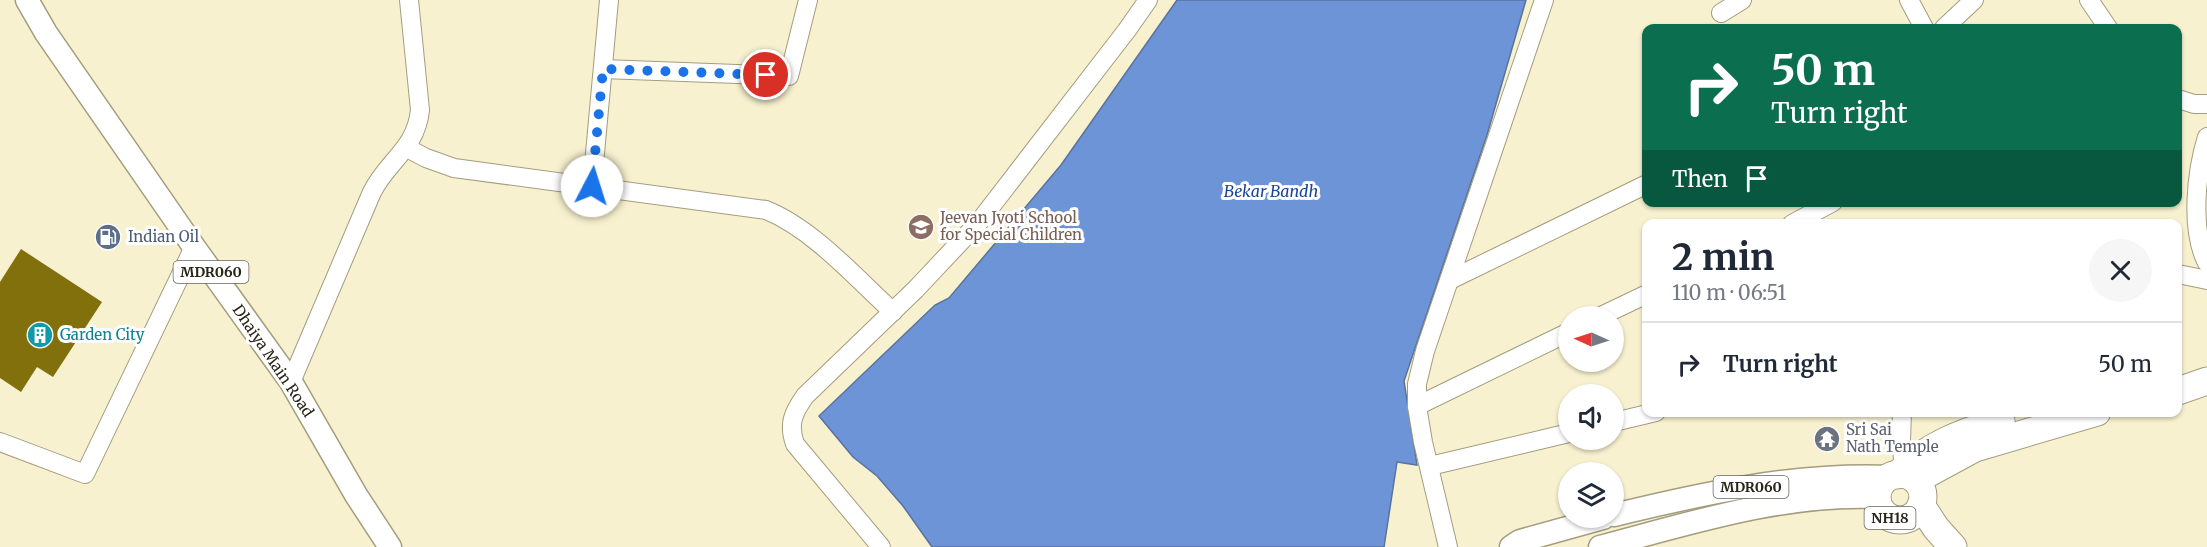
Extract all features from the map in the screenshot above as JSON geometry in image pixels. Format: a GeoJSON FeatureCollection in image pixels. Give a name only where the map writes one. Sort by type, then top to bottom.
{"type":"FeatureCollection","features":[{"type":"Feature","properties":{"kind":"highway"},"geometry":{"type":"LineString","coordinates":[[2182,371],[2207,362]]}},
{"type":"Feature","properties":{"kind":"highway"},"geometry":{"type":"LineString","coordinates":[[2182,390],[2207,381]]}},
{"type":"Feature","properties":{"kind":"highway"},"geometry":{"type":"LineString","coordinates":[[1902,489],[1931,447],[1955,436],[2015,417]]}},
{"type":"Feature","properties":{"kind":"highway"},"geometry":{"type":"LineString","coordinates":[[1902,489],[1976,448],[2080,417]]}},
{"type":"Feature","properties":{"kind":"highway","name":"NH18"},"geometry":{"type":"LineString","coordinates":[[1902,489],[1929,547]]}},
{"type":"Feature","properties":{"kind":"highway","name":"NH18"},"geometry":{"type":"LineString","coordinates":[[1902,489],[1953,547]]}},
{"type":"Feature","properties":{"kind":"main road","name":"Dhaiya Main Road"},"geometry":{"type":"LineString","coordinates":[[27,0],[46,33],[194,247],[291,382],[356,495],[390,547]]}},
{"type":"Feature","properties":{"kind":"main road","name":"MDR060"},"geometry":{"type":"LineString","coordinates":[[1624,513],[1739,489],[1804,479],[1852,475],[1902,489]]}},
{"type":"Feature","properties":{"kind":"main road","name":"MDR060"},"geometry":{"type":"LineString","coordinates":[[1600,547],[1751,508],[1902,489]]}},
{"type":"Feature","properties":{"kind":"main road"},"geometry":{"type":"LineString","coordinates":[[1511,547],[1520,541],[1567,528]]}},
{"type":"Feature","properties":{"kind":"street"},"geometry":{"type":"LineString","coordinates":[[291,382],[372,192],[381,176],[407,148],[416,131],[420,110],[409,0]]}},
{"type":"Feature","properties":{"kind":"street"},"geometry":{"type":"LineString","coordinates":[[592,186],[609,0]]}},
{"type":"Feature","properties":{"kind":"street"},"geometry":{"type":"LineString","coordinates":[[603,69],[789,76],[808,0]]}},
{"type":"Feature","properties":{"kind":"street"},"geometry":{"type":"LineString","coordinates":[[881,547],[795,444],[791,434],[791,420],[795,410],[805,396],[893,312],[979,222],[1149,0]]}},
{"type":"Feature","properties":{"kind":"street"},"geometry":{"type":"LineString","coordinates":[[1448,547],[1417,406],[1419,372],[1544,0]]}},
{"type":"Feature","properties":{"kind":"street"},"geometry":{"type":"LineString","coordinates":[[1721,13],[1742,0]]}},
{"type":"Feature","properties":{"kind":"street"},"geometry":{"type":"LineString","coordinates":[[1909,0],[1922,24]]}},
{"type":"Feature","properties":{"kind":"street"},"geometry":{"type":"LineString","coordinates":[[1948,24],[1974,0]]}},
{"type":"Feature","properties":{"kind":"street"},"geometry":{"type":"LineString","coordinates":[[2089,0],[2105,24]]}},
{"type":"Feature","properties":{"kind":"street"},"geometry":{"type":"LineString","coordinates":[[2182,100],[2207,105]]}},
{"type":"Feature","properties":{"kind":"street"},"geometry":{"type":"LineString","coordinates":[[2207,137],[2199,178],[2197,211],[2202,254],[2207,264]]}},
{"type":"Feature","properties":{"kind":"street"},"geometry":{"type":"LineString","coordinates":[[407,148],[454,168],[766,210],[781,216],[813,239],[893,312]]}},
{"type":"Feature","properties":{"kind":"street"},"geometry":{"type":"LineString","coordinates":[[1450,280],[1642,186]]}},
{"type":"Feature","properties":{"kind":"street"},"geometry":{"type":"LineString","coordinates":[[1801,219],[1824,207]]}},
{"type":"Feature","properties":{"kind":"street"},"geometry":{"type":"LineString","coordinates":[[0,442],[85,474],[194,247]]}},
{"type":"Feature","properties":{"kind":"street"},"geometry":{"type":"LineString","coordinates":[[2182,275],[2207,280]]}},
{"type":"Feature","properties":{"kind":"street"},"geometry":{"type":"LineString","coordinates":[[1622,306],[1642,296]]}},
{"type":"Feature","properties":{"kind":"street"},"geometry":{"type":"LineString","coordinates":[[1417,406],[1558,337]]}},
{"type":"Feature","properties":{"kind":"street"},"geometry":{"type":"LineString","coordinates":[[1624,420],[1642,415]]}},
{"type":"Feature","properties":{"kind":"street"},"geometry":{"type":"LineString","coordinates":[[1902,417],[1902,489]]}},
{"type":"Feature","properties":{"kind":"street"},"geometry":{"type":"LineString","coordinates":[[1430,466],[1558,436]]}},
{"type":"Feature","properties":{"kind":"water","name":"Bekar Bandh"},"geometry":{"type":"Polygon","coordinates":[[[1177,0],[1526,0],[1487,135],[1404,381],[1417,465],[1397,462],[1384,547],[932,547],[903,506],[877,476],[853,457],[819,416],[935,305],[949,298],[1061,165],[1177,0]]]}},
{"type":"Feature","properties":{"kind":"building","name":"Garden City"},"geometry":{"type":"Polygon","coordinates":[[[21,249],[102,302],[53,377],[37,367],[21,392],[0,378],[0,282],[21,249]]]}},
{"type":"Feature","properties":{"kind":"place","name":"Jeevan Jyoti School for Special Children"},"geometry":{"type":"Point","coordinates":[921,227]}},
{"type":"Feature","properties":{"kind":"place","name":"Indian Oil"},"geometry":{"type":"Point","coordinates":[108,237]}},
{"type":"Feature","properties":{"kind":"place","name":"Garden City"},"geometry":{"type":"Point","coordinates":[40,335]}},
{"type":"Feature","properties":{"kind":"place","name":"Sri Sai Nath Temple"},"geometry":{"type":"Point","coordinates":[1827,439]}},
{"type":"Feature","properties":{"kind":"route"},"geometry":{"type":"LineString","coordinates":[[592,186],[603,69],[766,75]]}}]}
